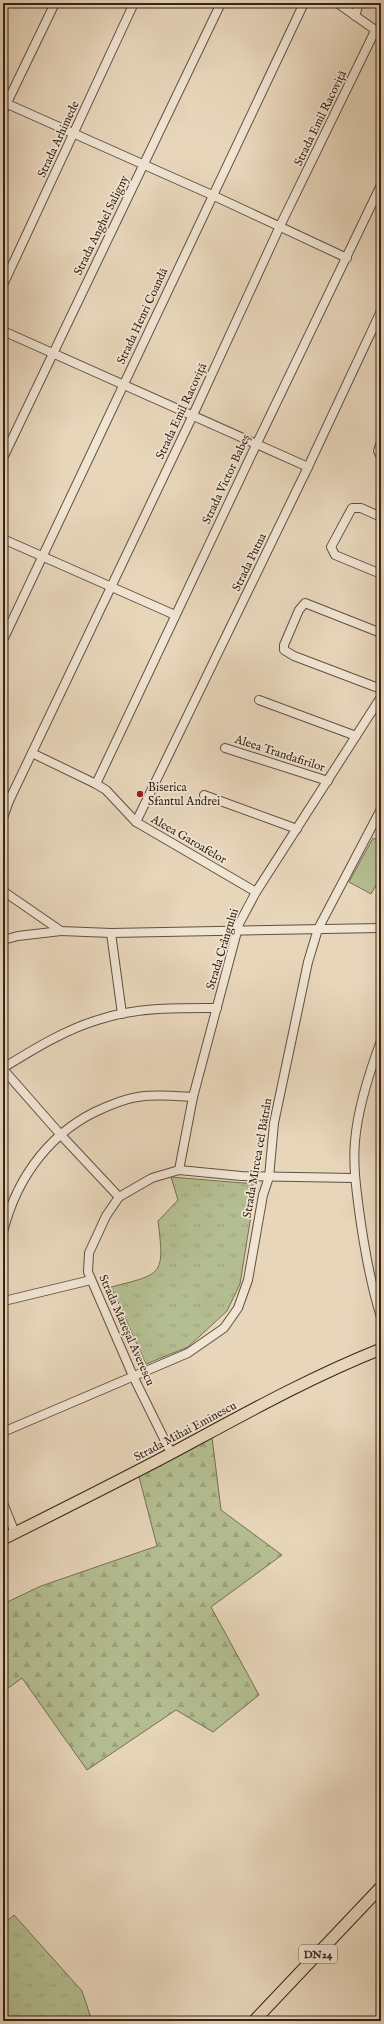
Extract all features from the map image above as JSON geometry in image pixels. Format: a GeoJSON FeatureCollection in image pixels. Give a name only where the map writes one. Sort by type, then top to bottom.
{"type":"FeatureCollection","features":[{"type":"Feature","properties":{"kind":"main road","name":"Strada Mihai Eminescu"},"geometry":{"type":"LineString","coordinates":[[3,1539],[328,1371],[381,1349]]}},
{"type":"Feature","properties":{"kind":"main road","name":"DN24"},"geometry":{"type":"LineString","coordinates":[[254,2021],[381,1887]]}},
{"type":"Feature","properties":{"kind":"street"},"geometry":{"type":"LineString","coordinates":[[55,3],[4,106],[212,195],[347,258]]}},
{"type":"Feature","properties":{"kind":"street","name":"Strada Arhimede"},"geometry":{"type":"LineString","coordinates":[[3,284],[134,3]]}},
{"type":"Feature","properties":{"kind":"street","name":"Strada Anghel Saligny"},"geometry":{"type":"LineString","coordinates":[[3,458],[221,3]]}},
{"type":"Feature","properties":{"kind":"street","name":"Strada Henri Coandă"},"geometry":{"type":"LineString","coordinates":[[3,640],[304,3]]}},
{"type":"Feature","properties":{"kind":"street"},"geometry":{"type":"LineString","coordinates":[[337,3],[378,33]]}},
{"type":"Feature","properties":{"kind":"street"},"geometry":{"type":"LineString","coordinates":[[355,16],[359,3]]}},
{"type":"Feature","properties":{"kind":"street","name":"Strada Emil Racoviță"},"geometry":{"type":"LineString","coordinates":[[3,818],[6,800],[32,753],[193,415],[280,226],[378,33]]}},
{"type":"Feature","properties":{"kind":"street","name":"Strada Victor Babeș"},"geometry":{"type":"LineString","coordinates":[[96,784],[256,443],[347,258],[381,185]]}},
{"type":"Feature","properties":{"kind":"street","name":"Strada Putna"},"geometry":{"type":"LineString","coordinates":[[136,822],[308,467],[381,311]]}},
{"type":"Feature","properties":{"kind":"street"},"geometry":{"type":"LineString","coordinates":[[3,331],[308,467]]}},
{"type":"Feature","properties":{"kind":"street"},"geometry":{"type":"LineString","coordinates":[[381,442],[378,451],[381,457]]}},
{"type":"Feature","properties":{"kind":"street"},"geometry":{"type":"LineString","coordinates":[[380,572],[335,555],[331,547],[352,508],[361,508],[381,517]]}},
{"type":"Feature","properties":{"kind":"street"},"geometry":{"type":"LineString","coordinates":[[3,539],[175,615]]}},
{"type":"Feature","properties":{"kind":"street"},"geometry":{"type":"LineString","coordinates":[[381,633],[305,603],[299,610],[284,645],[284,650],[294,656],[381,689]]}},
{"type":"Feature","properties":{"kind":"street","name":"Strada Crângului"},"geometry":{"type":"LineString","coordinates":[[179,1170],[193,1097],[216,1008],[238,930],[245,911],[381,697]]}},
{"type":"Feature","properties":{"kind":"street"},"geometry":{"type":"LineString","coordinates":[[259,700],[356,736]]}},
{"type":"Feature","properties":{"kind":"street","name":"Aleea Trandafirilor"},"geometry":{"type":"LineString","coordinates":[[225,748],[328,782]]}},
{"type":"Feature","properties":{"kind":"street","name":"Aleea Garoafelor"},"geometry":{"type":"LineString","coordinates":[[32,753],[106,790],[136,822],[256,892]]}},
{"type":"Feature","properties":{"kind":"street"},"geometry":{"type":"LineString","coordinates":[[204,795],[297,829]]}},
{"type":"Feature","properties":{"kind":"street","name":"Strada Mircea cel Bătrân"},"geometry":{"type":"LineString","coordinates":[[3,1432],[188,1353],[224,1328],[238,1308],[247,1288],[263,1195],[268,1177],[274,1123],[305,977],[318,929],[381,809]]}},
{"type":"Feature","properties":{"kind":"street"},"geometry":{"type":"LineString","coordinates":[[3,891],[61,930]]}},
{"type":"Feature","properties":{"kind":"street"},"geometry":{"type":"LineString","coordinates":[[3,940],[18,936],[61,930],[111,933],[381,928]]}},
{"type":"Feature","properties":{"kind":"street"},"geometry":{"type":"LineString","coordinates":[[111,933],[122,1014]]}},
{"type":"Feature","properties":{"kind":"street"},"geometry":{"type":"LineString","coordinates":[[119,1197],[60,1134],[3,1068],[70,1031],[101,1018],[169,1008],[216,1008]]}},
{"type":"Feature","properties":{"kind":"street"},"geometry":{"type":"LineString","coordinates":[[381,1041],[371,1071],[357,1127],[354,1178],[364,1250],[374,1295],[381,1317]]}},
{"type":"Feature","properties":{"kind":"street"},"geometry":{"type":"LineString","coordinates":[[3,1232],[17,1191],[41,1154],[60,1134],[74,1123],[98,1110],[137,1097],[193,1097]]}},
{"type":"Feature","properties":{"kind":"street","name":"Strada Mareșal Averescu"},"geometry":{"type":"LineString","coordinates":[[171,1453],[133,1376],[91,1280],[87,1262],[89,1253],[106,1216],[119,1197],[152,1178],[179,1170],[241,1176],[354,1178]]}},
{"type":"Feature","properties":{"kind":"street"},"geometry":{"type":"LineString","coordinates":[[3,1299],[91,1280]]}},
{"type":"Feature","properties":{"kind":"street"},"geometry":{"type":"LineString","coordinates":[[3,1504],[15,1533]]}},
{"type":"Feature","properties":{"kind":"green space"},"geometry":{"type":"Polygon","coordinates":[[[373,838],[381,842],[381,876],[371,894],[349,882],[373,838]]]}},
{"type":"Feature","properties":{"kind":"green space"},"geometry":{"type":"Polygon","coordinates":[[[171,1177],[256,1184],[240,1284],[227,1311],[188,1347],[146,1364],[111,1287],[150,1275],[156,1270],[160,1263],[161,1253],[158,1221],[178,1200],[171,1177]]]}},
{"type":"Feature","properties":{"kind":"green space"},"geometry":{"type":"Polygon","coordinates":[[[212,1437],[221,1510],[282,1555],[211,1607],[259,1695],[213,1732],[176,1710],[87,1770],[22,1678],[3,1692],[3,1604],[41,1586],[157,1546],[138,1473],[212,1437]]]}},
{"type":"Feature","properties":{"kind":"green space"},"geometry":{"type":"Polygon","coordinates":[[[14,1915],[82,1991],[92,2021],[3,2021],[3,1924],[14,1915]]]}},
{"type":"Feature","properties":{"kind":"place","name":"Biserica Sfantul Andrei"},"geometry":{"type":"Point","coordinates":[140,794]}}]}
